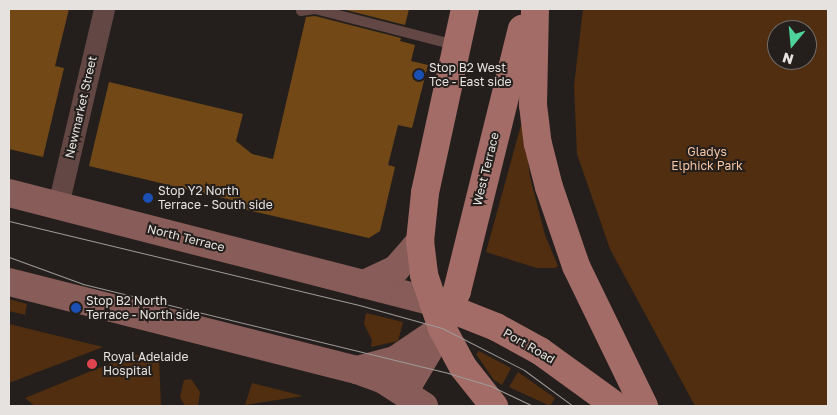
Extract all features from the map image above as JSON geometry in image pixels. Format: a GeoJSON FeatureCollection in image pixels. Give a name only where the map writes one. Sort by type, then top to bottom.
{"type":"FeatureCollection","features":[{"type":"Feature","properties":{"kind":"main road"},"geometry":{"type":"LineString","coordinates":[[465,9],[425,193],[420,241],[424,275],[442,313],[463,367],[494,406]]}},
{"type":"Feature","properties":{"kind":"main road","name":"West Terrace"},"geometry":{"type":"LineString","coordinates":[[409,399],[442,313],[528,9]]}},
{"type":"Feature","properties":{"kind":"main road"},"geometry":{"type":"LineString","coordinates":[[535,9],[533,105],[538,144],[549,187],[576,266],[644,406]]}},
{"type":"Feature","properties":{"kind":"main road","name":"North Terrace"},"geometry":{"type":"LineString","coordinates":[[9,193],[364,284],[442,313]]}},
{"type":"Feature","properties":{"kind":"main road"},"geometry":{"type":"LineString","coordinates":[[364,284],[396,270],[420,241]]}},
{"type":"Feature","properties":{"kind":"main road"},"geometry":{"type":"LineString","coordinates":[[9,282],[357,370],[409,399]]}},
{"type":"Feature","properties":{"kind":"main road"},"geometry":{"type":"LineString","coordinates":[[357,370],[395,360],[442,313]]}},
{"type":"Feature","properties":{"kind":"main road","name":"Port Road"},"geometry":{"type":"LineString","coordinates":[[442,313],[540,351],[616,406]]}},
{"type":"Feature","properties":{"kind":"street","name":"Newmarket Street"},"geometry":{"type":"LineString","coordinates":[[58,205],[104,9]]}},
{"type":"Feature","properties":{"kind":"lane"},"geometry":{"type":"LineString","coordinates":[[301,11],[315,9],[456,45]]}},
{"type":"Feature","properties":{"kind":"green space","name":"Gladys Elphick Park"},"geometry":{"type":"Polygon","coordinates":[[[583,9],[828,9],[828,406],[695,406],[610,249],[577,154],[574,86],[583,9]]]}},
{"type":"Feature","properties":{"kind":"green space"},"geometry":{"type":"Polygon","coordinates":[[[521,125],[524,126],[530,177],[545,235],[558,266],[555,268],[537,268],[486,252],[521,125]]]}},
{"type":"Feature","properties":{"kind":"green space"},"geometry":{"type":"Polygon","coordinates":[[[9,299],[27,304],[25,315],[9,311],[9,299]]]}},
{"type":"Feature","properties":{"kind":"green space"},"geometry":{"type":"Polygon","coordinates":[[[366,313],[403,322],[398,341],[371,347],[372,340],[364,324],[366,313]]]}},
{"type":"Feature","properties":{"kind":"green space"},"geometry":{"type":"Polygon","coordinates":[[[9,324],[103,347],[9,383],[9,324]]]}},
{"type":"Feature","properties":{"kind":"green space"},"geometry":{"type":"Polygon","coordinates":[[[479,351],[511,368],[502,385],[494,380],[476,354],[479,351]]]}},
{"type":"Feature","properties":{"kind":"green space"},"geometry":{"type":"Polygon","coordinates":[[[133,354],[159,360],[161,406],[35,406],[25,398],[133,354]]]}},
{"type":"Feature","properties":{"kind":"green space"},"geometry":{"type":"Polygon","coordinates":[[[518,372],[555,398],[550,406],[509,387],[518,372]]]}},
{"type":"Feature","properties":{"kind":"green space"},"geometry":{"type":"Polygon","coordinates":[[[191,379],[200,392],[198,406],[185,406],[180,397],[184,380],[191,379]]]}},
{"type":"Feature","properties":{"kind":"green space"},"geometry":{"type":"Polygon","coordinates":[[[252,383],[303,396],[245,405],[252,383]]]}},
{"type":"Feature","properties":{"kind":"building"},"geometry":{"type":"Polygon","coordinates":[[[9,9],[69,9],[55,66],[64,68],[43,157],[9,149],[9,9]]]}},
{"type":"Feature","properties":{"kind":"building"},"geometry":{"type":"Polygon","coordinates":[[[342,9],[409,9],[405,25],[342,9]]]}},
{"type":"Feature","properties":{"kind":"building"},"geometry":{"type":"Polygon","coordinates":[[[315,16],[401,38],[400,41],[415,45],[411,61],[428,65],[412,128],[398,125],[388,165],[395,167],[380,231],[369,238],[230,206],[232,200],[89,166],[109,82],[243,114],[236,141],[252,154],[273,159],[306,17],[315,16]]]}},
{"type":"Feature","properties":{"kind":"tram line"},"geometry":{"type":"LineString","coordinates":[[9,221],[359,305],[442,328],[524,370],[573,406]]}},
{"type":"Feature","properties":{"kind":"tram line"},"geometry":{"type":"LineString","coordinates":[[9,257],[83,284],[448,373],[491,386],[533,406]]}},
{"type":"Feature","properties":{"kind":"place","name":"Stop B2 West Tce - East side"},"geometry":{"type":"Point","coordinates":[419,75]}},
{"type":"Feature","properties":{"kind":"place","name":"Stop Y2 North Terrace - South side"},"geometry":{"type":"Point","coordinates":[148,198]}},
{"type":"Feature","properties":{"kind":"place","name":"Stop B2 North Terrace - North side"},"geometry":{"type":"Point","coordinates":[76,308]}},
{"type":"Feature","properties":{"kind":"place","name":"Royal Adelaide Hospital"},"geometry":{"type":"Point","coordinates":[92,364]}}]}
